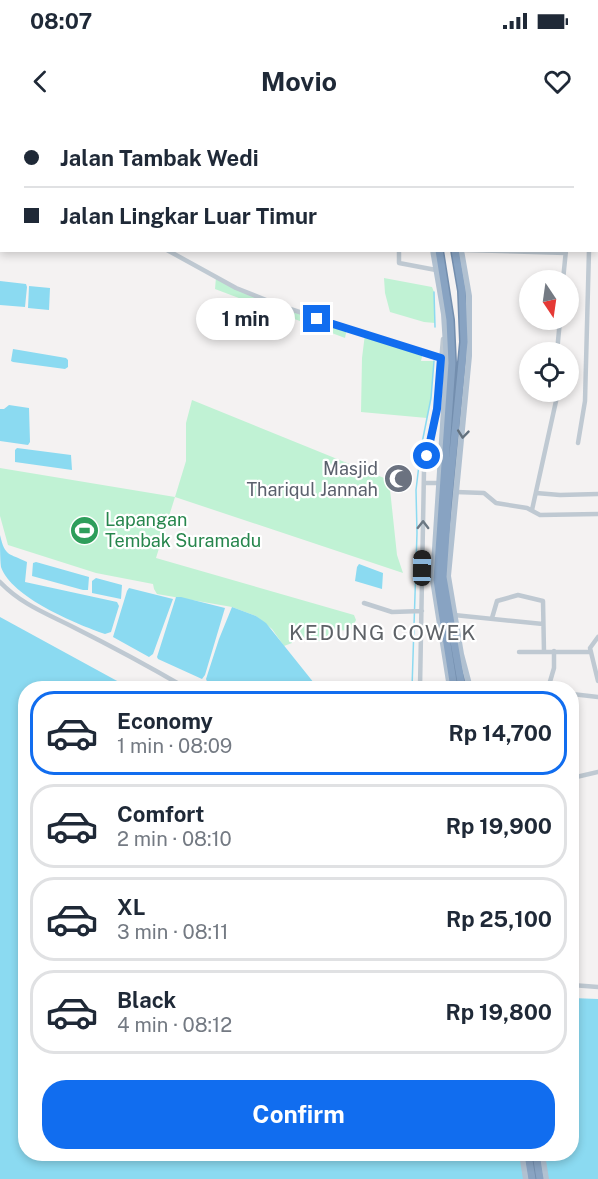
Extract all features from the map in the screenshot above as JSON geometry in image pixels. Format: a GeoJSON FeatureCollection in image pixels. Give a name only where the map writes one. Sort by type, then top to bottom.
{"type":"FeatureCollection","features":[{"type":"Feature","properties":{"kind":"highway"},"geometry":{"type":"LineString","coordinates":[[439,252],[441,284],[450,320],[452,371],[437,580],[451,681]]}},
{"type":"Feature","properties":{"kind":"highway"},"geometry":{"type":"LineString","coordinates":[[455,252],[464,309],[464,342],[443,577],[461,681]]}},
{"type":"Feature","properties":{"kind":"highway"},"geometry":{"type":"LineString","coordinates":[[460,389],[466,398]]}},
{"type":"Feature","properties":{"kind":"highway"},"geometry":{"type":"LineString","coordinates":[[529,1161],[532,1179]]}},
{"type":"Feature","properties":{"kind":"highway"},"geometry":{"type":"LineString","coordinates":[[537,1161],[540,1179]]}},
{"type":"Feature","properties":{"kind":"main road"},"geometry":{"type":"LineString","coordinates":[[434,252],[440,272]]}},
{"type":"Feature","properties":{"kind":"main road"},"geometry":{"type":"LineString","coordinates":[[461,252],[470,313],[469,356],[448,576],[468,681]]}},
{"type":"Feature","properties":{"kind":"main road"},"geometry":{"type":"LineString","coordinates":[[441,284],[447,362],[441,409],[433,580],[451,681]]}},
{"type":"Feature","properties":{"kind":"main road"},"geometry":{"type":"LineString","coordinates":[[523,1161],[526,1179]]}},
{"type":"Feature","properties":{"kind":"main road"},"geometry":{"type":"LineString","coordinates":[[543,1161],[546,1179]]}},
{"type":"Feature","properties":{"kind":"street"},"geometry":{"type":"LineString","coordinates":[[171,252],[236,288],[281,306],[441,358]]}},
{"type":"Feature","properties":{"kind":"street"},"geometry":{"type":"LineString","coordinates":[[399,252],[399,263],[440,272]]}},
{"type":"Feature","properties":{"kind":"street"},"geometry":{"type":"LineString","coordinates":[[564,270],[566,252]]}},
{"type":"Feature","properties":{"kind":"street"},"geometry":{"type":"LineString","coordinates":[[578,443],[585,401],[589,252]]}},
{"type":"Feature","properties":{"kind":"street"},"geometry":{"type":"LineString","coordinates":[[420,681],[419,611],[424,470],[441,409],[441,358],[445,329]]}},
{"type":"Feature","properties":{"kind":"street"},"geometry":{"type":"LineString","coordinates":[[532,510],[556,402]]}},
{"type":"Feature","properties":{"kind":"street"},"geometry":{"type":"LineString","coordinates":[[424,483],[439,483]]}},
{"type":"Feature","properties":{"kind":"street"},"geometry":{"type":"LineString","coordinates":[[456,492],[484,493],[496,503],[532,510],[543,515],[598,514]]}},
{"type":"Feature","properties":{"kind":"street"},"geometry":{"type":"LineString","coordinates":[[536,493],[598,494]]}},
{"type":"Feature","properties":{"kind":"street"},"geometry":{"type":"LineString","coordinates":[[0,582],[13,596],[25,604],[173,681]]}},
{"type":"Feature","properties":{"kind":"street"},"geometry":{"type":"LineString","coordinates":[[492,618],[496,601],[518,595],[543,601],[544,652]]}},
{"type":"Feature","properties":{"kind":"street"},"geometry":{"type":"LineString","coordinates":[[364,603],[392,612],[419,611]]}},
{"type":"Feature","properties":{"kind":"street"},"geometry":{"type":"LineString","coordinates":[[454,615],[543,624]]}},
{"type":"Feature","properties":{"kind":"street"},"geometry":{"type":"LineString","coordinates":[[598,637],[591,646],[598,681]]}},
{"type":"Feature","properties":{"kind":"street"},"geometry":{"type":"LineString","coordinates":[[550,681],[554,668],[554,651]]}},
{"type":"Feature","properties":{"kind":"street"},"geometry":{"type":"LineString","coordinates":[[519,652],[591,652]]}},
{"type":"Feature","properties":{"kind":"street"},"geometry":{"type":"LineString","coordinates":[[579,695],[598,697]]}},
{"type":"Feature","properties":{"kind":"street"},"geometry":{"type":"LineString","coordinates":[[579,776],[598,772]]}},
{"type":"Feature","properties":{"kind":"street"},"geometry":{"type":"LineString","coordinates":[[579,986],[598,987]]}},
{"type":"Feature","properties":{"kind":"green space"},"geometry":{"type":"Polygon","coordinates":[[[216,277],[236,288],[347,328],[345,338],[215,289],[216,277]]]}},
{"type":"Feature","properties":{"kind":"green space"},"geometry":{"type":"Polygon","coordinates":[[[384,278],[432,287],[435,323],[390,312],[384,278]]]}},
{"type":"Feature","properties":{"kind":"green space"},"geometry":{"type":"Polygon","coordinates":[[[365,334],[423,352],[421,361],[434,361],[427,418],[361,412],[365,334]]]}},
{"type":"Feature","properties":{"kind":"green space"},"geometry":{"type":"Polygon","coordinates":[[[192,400],[389,480],[397,555],[403,573],[175,497],[186,461],[186,423],[192,400]]]}},
{"type":"Feature","properties":{"kind":"green space","name":"Lapangan Tembak Suramadu"},"geometry":{"type":"Polygon","coordinates":[[[0,468],[175,497],[156,558],[354,615],[356,620],[351,630],[330,631],[325,642],[293,636],[291,637],[292,643],[284,646],[272,629],[256,616],[232,607],[157,594],[153,584],[96,573],[8,545],[0,516],[0,468]]]}},
{"type":"Feature","properties":{"kind":"water"},"geometry":{"type":"Polygon","coordinates":[[[0,281],[26,284],[25,307],[0,305],[0,281]]]}},
{"type":"Feature","properties":{"kind":"water"},"geometry":{"type":"Polygon","coordinates":[[[29,286],[50,288],[49,310],[28,308],[29,286]]]}},
{"type":"Feature","properties":{"kind":"water"},"geometry":{"type":"Polygon","coordinates":[[[13,349],[66,358],[68,367],[65,369],[13,362],[11,361],[13,349]]]}},
{"type":"Feature","properties":{"kind":"water"},"geometry":{"type":"Polygon","coordinates":[[[9,405],[29,408],[30,442],[28,445],[0,441],[0,409],[9,405]]]}},
{"type":"Feature","properties":{"kind":"water"},"geometry":{"type":"Polygon","coordinates":[[[17,448],[71,455],[72,470],[15,462],[17,448]]]}},
{"type":"Feature","properties":{"kind":"water"},"geometry":{"type":"Polygon","coordinates":[[[0,535],[6,551],[27,562],[25,582],[117,602],[119,606],[111,632],[105,634],[78,624],[46,608],[17,589],[1,567],[0,535]]]}},
{"type":"Feature","properties":{"kind":"water"},"geometry":{"type":"Polygon","coordinates":[[[33,563],[89,577],[88,590],[32,576],[33,563]]]}},
{"type":"Feature","properties":{"kind":"water"},"geometry":{"type":"Polygon","coordinates":[[[359,564],[383,573],[382,589],[355,581],[359,564]]]}},
{"type":"Feature","properties":{"kind":"water"},"geometry":{"type":"Polygon","coordinates":[[[96,578],[122,585],[121,599],[92,593],[92,581],[96,578]]]}},
{"type":"Feature","properties":{"kind":"water"},"geometry":{"type":"Polygon","coordinates":[[[129,588],[173,599],[153,654],[149,657],[113,637],[129,588]]]}},
{"type":"Feature","properties":{"kind":"water"},"geometry":{"type":"Polygon","coordinates":[[[176,597],[225,608],[202,679],[157,657],[176,597]]]}},
{"type":"Feature","properties":{"kind":"water"},"geometry":{"type":"Polygon","coordinates":[[[232,607],[256,616],[266,623],[312,681],[207,681],[219,639],[232,607]]]}},
{"type":"Feature","properties":{"kind":"water"},"geometry":{"type":"Polygon","coordinates":[[[0,617],[117,681],[18,681],[18,1161],[579,1161],[579,998],[598,999],[598,1179],[0,1179],[0,617]]]}},
{"type":"Feature","properties":{"kind":"waterway"},"geometry":{"type":"LineString","coordinates":[[434,292],[435,327]]}},
{"type":"Feature","properties":{"kind":"waterway"},"geometry":{"type":"LineString","coordinates":[[412,681],[417,533],[416,490],[421,448],[431,398],[434,361]]}},
{"type":"Feature","properties":{"kind":"place","name":"Masjid Thariqul Jannah"},"geometry":{"type":"Point","coordinates":[399,479]}},
{"type":"Feature","properties":{"kind":"place","name":"Lapangan Tembak Suramadu"},"geometry":{"type":"Point","coordinates":[84,530]}},
{"type":"Feature","properties":{"kind":"district","name":"KEDUNG COWEK"},"geometry":{"type":"Point","coordinates":[383,633]}},
{"type":"Feature","properties":{"kind":"route"},"geometry":{"type":"LineString","coordinates":[[317,319],[441,358],[437,409],[427,456]]}}]}
